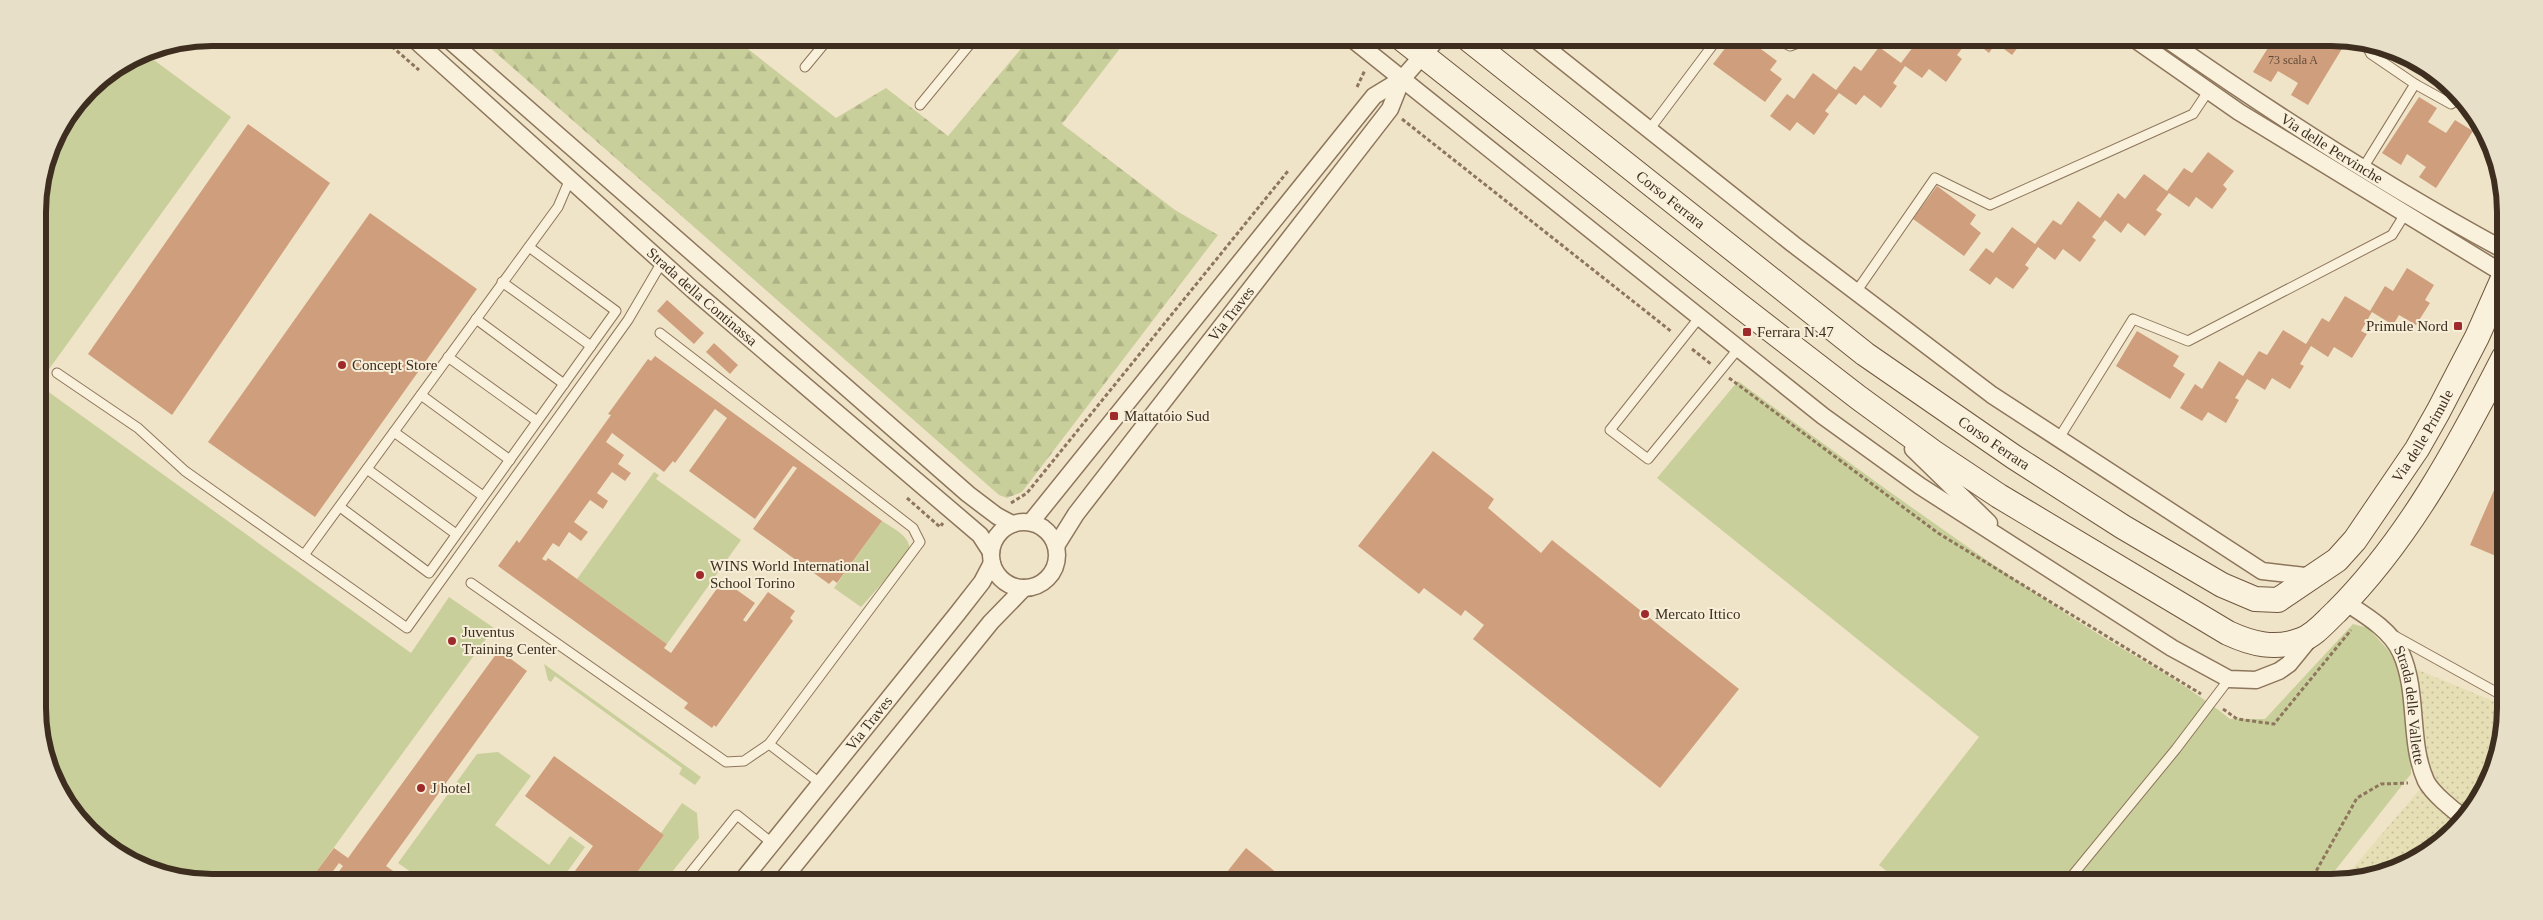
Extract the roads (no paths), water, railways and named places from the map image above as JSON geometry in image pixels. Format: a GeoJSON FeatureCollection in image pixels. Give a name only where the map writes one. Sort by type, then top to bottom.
{"type":"FeatureCollection","features":[{"type":"Feature","properties":{"kind":"main road"},"geometry":{"type":"LineString","coordinates":[[1411,46],[1859,398],[1999,496],[2228,633],[2263,646],[2282,646],[2302,640],[2315,632],[2346,602],[2423,502],[2465,435],[2497,371]]}},
{"type":"Feature","properties":{"kind":"main road","name":"Corso Ferrara"},"geometry":{"type":"LineString","coordinates":[[1478,46],[1865,354],[2014,457],[2123,528],[2222,585],[2256,599],[2278,600],[2314,577]]}},
{"type":"Feature","properties":{"kind":"main road","name":"Via delle Primule"},"geometry":{"type":"LineString","coordinates":[[2314,577],[2337,560],[2355,540],[2417,449],[2477,337],[2497,291]]}},
{"type":"Feature","properties":{"kind":"street"},"geometry":{"type":"LineString","coordinates":[[1362,46],[1822,416],[1890,465],[2015,548],[2172,648],[2229,679],[2256,680],[2279,671],[2289,664],[2315,632]]}},
{"type":"Feature","properties":{"kind":"street","name":"Via Traves"},"geometry":{"type":"LineString","coordinates":[[1031,522],[1374,96],[1402,78],[1430,46]]}},
{"type":"Feature","properties":{"kind":"street"},"geometry":{"type":"LineString","coordinates":[[1544,46],[1856,292],[1992,395],[2262,571],[2314,577]]}},
{"type":"Feature","properties":{"kind":"street","name":"Via delle Pervinche"},"geometry":{"type":"LineString","coordinates":[[2146,46],[2338,174],[2497,271]]}},
{"type":"Feature","properties":{"kind":"street","name":"Via delle Pervinche"},"geometry":{"type":"LineString","coordinates":[[2177,46],[2251,97],[2363,168],[2497,246]]}},
{"type":"Feature","properties":{"kind":"street","name":"Strada della Continassa"},"geometry":{"type":"LineString","coordinates":[[423,47],[662,262],[980,535],[992,557]]}},
{"type":"Feature","properties":{"kind":"street","name":"Strada della Continassa"},"geometry":{"type":"LineString","coordinates":[[457,47],[968,494],[997,516],[1012,524]]}},
{"type":"Feature","properties":{"kind":"street","name":"Via Traves"},"geometry":{"type":"LineString","coordinates":[[1056,546],[1082,507],[1390,109],[1402,78]]}},
{"type":"Feature","properties":{"kind":"street"},"geometry":{"type":"LineString","coordinates":[[1859,398],[2015,548]]}},
{"type":"Feature","properties":{"kind":"street"},"geometry":{"type":"LineString","coordinates":[[1031,522],[1047,531],[1056,546],[1056,566],[1051,575],[1034,587],[1024,588],[1004,581],[996,573],[992,557],[998,535],[1012,524],[1031,522]]}},
{"type":"Feature","properties":{"kind":"street","name":"Via Traves"},"geometry":{"type":"LineString","coordinates":[[748,874],[982,582],[992,557]]}},
{"type":"Feature","properties":{"kind":"street","name":"Via Traves"},"geometry":{"type":"LineString","coordinates":[[788,874],[991,622],[1024,588]]}},
{"type":"Feature","properties":{"kind":"street","name":"Strada delle Vallette"},"geometry":{"type":"LineString","coordinates":[[2346,602],[2386,631],[2401,652],[2409,679],[2418,751],[2426,782],[2458,814]]}},
{"type":"Feature","properties":{"kind":"lane"},"geometry":{"type":"LineString","coordinates":[[1649,130],[1712,46]]}},
{"type":"Feature","properties":{"kind":"lane"},"geometry":{"type":"LineString","coordinates":[[805,67],[822,47]]}},
{"type":"Feature","properties":{"kind":"lane"},"geometry":{"type":"LineString","coordinates":[[920,105],[969,47]]}},
{"type":"Feature","properties":{"kind":"lane"},"geometry":{"type":"LineString","coordinates":[[2369,51],[2371,54],[2415,84],[2451,104],[2454,102]]}},
{"type":"Feature","properties":{"kind":"lane"},"geometry":{"type":"LineString","coordinates":[[2363,168],[2415,84]]}},
{"type":"Feature","properties":{"kind":"lane"},"geometry":{"type":"LineString","coordinates":[[1856,292],[1935,178],[1990,205],[2193,114],[2209,90]]}},
{"type":"Feature","properties":{"kind":"lane"},"geometry":{"type":"LineString","coordinates":[[304,555],[558,207],[570,179]]}},
{"type":"Feature","properties":{"kind":"lane"},"geometry":{"type":"LineString","coordinates":[[2059,438],[2133,318],[2188,341],[2392,235],[2405,214]]}},
{"type":"Feature","properties":{"kind":"lane"},"geometry":{"type":"LineString","coordinates":[[340,507],[429,572],[616,311],[529,247]]}},
{"type":"Feature","properties":{"kind":"lane"},"geometry":{"type":"LineString","coordinates":[[57,373],[138,428],[185,471],[407,628],[628,320],[662,262]]}},
{"type":"Feature","properties":{"kind":"lane"},"geometry":{"type":"LineString","coordinates":[[502,282],[591,346]]}},
{"type":"Feature","properties":{"kind":"lane"},"geometry":{"type":"LineString","coordinates":[[1699,318],[1610,430],[1648,459],[1738,349]]}},
{"type":"Feature","properties":{"kind":"lane"},"geometry":{"type":"LineString","coordinates":[[476,319],[564,384]]}},
{"type":"Feature","properties":{"kind":"lane"},"geometry":{"type":"LineString","coordinates":[[472,583],[726,762],[744,761],[769,744],[920,542],[914,528],[660,333]]}},
{"type":"Feature","properties":{"kind":"lane"},"geometry":{"type":"LineString","coordinates":[[448,357],[537,421]]}},
{"type":"Feature","properties":{"kind":"lane"},"geometry":{"type":"LineString","coordinates":[[421,395],[510,460]]}},
{"type":"Feature","properties":{"kind":"lane"},"geometry":{"type":"LineString","coordinates":[[394,432],[484,496]]}},
{"type":"Feature","properties":{"kind":"lane"},"geometry":{"type":"LineString","coordinates":[[367,469],[456,534]]}},
{"type":"Feature","properties":{"kind":"lane"},"geometry":{"type":"LineString","coordinates":[[2386,631],[2434,660],[2497,692]]}},
{"type":"Feature","properties":{"kind":"lane"},"geometry":{"type":"LineString","coordinates":[[2074,873],[2176,750],[2229,679]]}},
{"type":"Feature","properties":{"kind":"lane"},"geometry":{"type":"LineString","coordinates":[[769,744],[821,784]]}},
{"type":"Feature","properties":{"kind":"lane"},"geometry":{"type":"LineString","coordinates":[[690,874],[736,815],[772,844]]}},
{"type":"Feature","properties":{"kind":"place","name":"Primule Nord"},"geometry":{"type":"Point","coordinates":[2458,326]}},
{"type":"Feature","properties":{"kind":"place","name":"Ferrara N.47"},"geometry":{"type":"Point","coordinates":[1747,332]}},
{"type":"Feature","properties":{"kind":"place","name":"Concept Store"},"geometry":{"type":"Point","coordinates":[342,365]}},
{"type":"Feature","properties":{"kind":"place","name":"Mattatoio Sud"},"geometry":{"type":"Point","coordinates":[1114,416]}},
{"type":"Feature","properties":{"kind":"place","name":"WINS World International School Torino"},"geometry":{"type":"Point","coordinates":[700,575]}},
{"type":"Feature","properties":{"kind":"place","name":"Mercato Ittico"},"geometry":{"type":"Point","coordinates":[1645,614]}},
{"type":"Feature","properties":{"kind":"place","name":"Juventus Training Center"},"geometry":{"type":"Point","coordinates":[452,641]}},
{"type":"Feature","properties":{"kind":"place","name":"J hotel"},"geometry":{"type":"Point","coordinates":[421,788]}}]}
